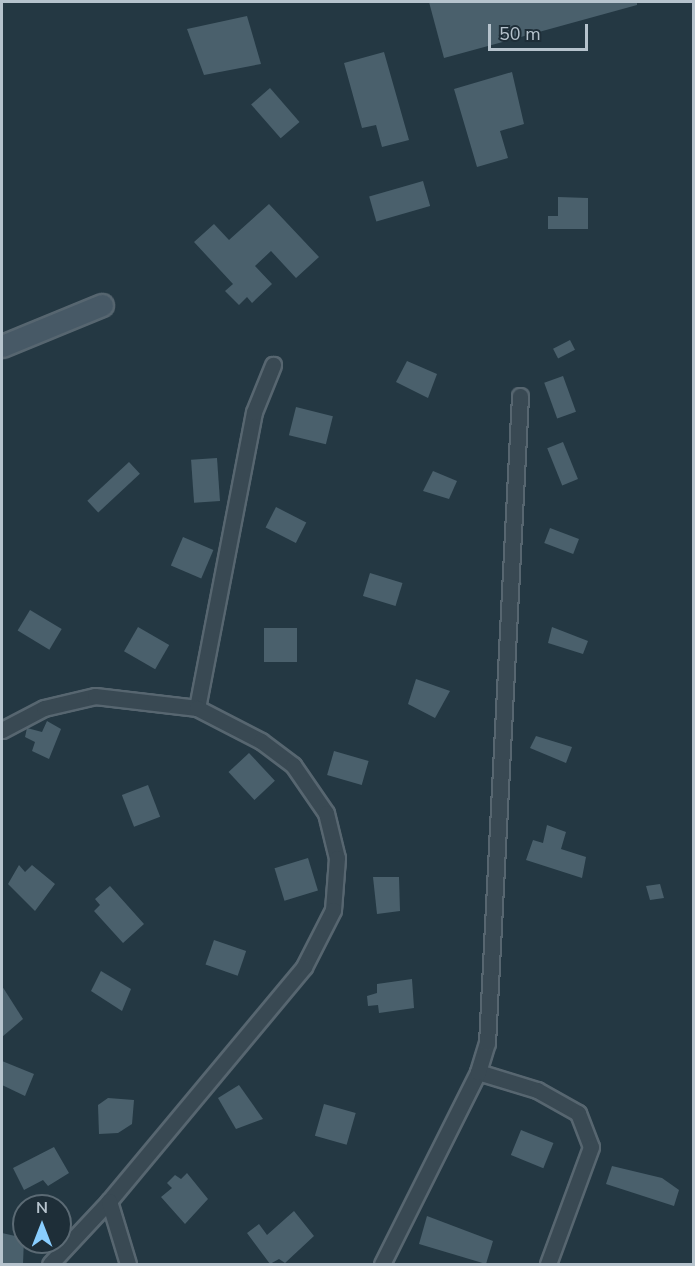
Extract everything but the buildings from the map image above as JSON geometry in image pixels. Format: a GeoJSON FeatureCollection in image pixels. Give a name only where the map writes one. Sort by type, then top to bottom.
{"type":"FeatureCollection","features":[{"type":"Feature","properties":{"kind":"street"},"geometry":{"type":"LineString","coordinates":[[2,346],[102,305]]}},
{"type":"Feature","properties":{"kind":"street"},"geometry":{"type":"LineString","coordinates":[[197,708],[254,412],[273,365]]}},
{"type":"Feature","properties":{"kind":"street"},"geometry":{"type":"LineString","coordinates":[[382,1264],[478,1072],[490,1018],[520,396]]}},
{"type":"Feature","properties":{"kind":"street"},"geometry":{"type":"LineString","coordinates":[[2,730],[44,708],[95,696],[197,708],[273,749],[307,783],[333,832],[336,896],[328,922],[304,967],[109,1202],[50,1264]]}},
{"type":"Feature","properties":{"kind":"street"},"geometry":{"type":"LineString","coordinates":[[478,1072],[537,1090],[578,1113],[591,1147],[548,1264]]}},
{"type":"Feature","properties":{"kind":"street"},"geometry":{"type":"LineString","coordinates":[[109,1202],[128,1264]]}}]}
